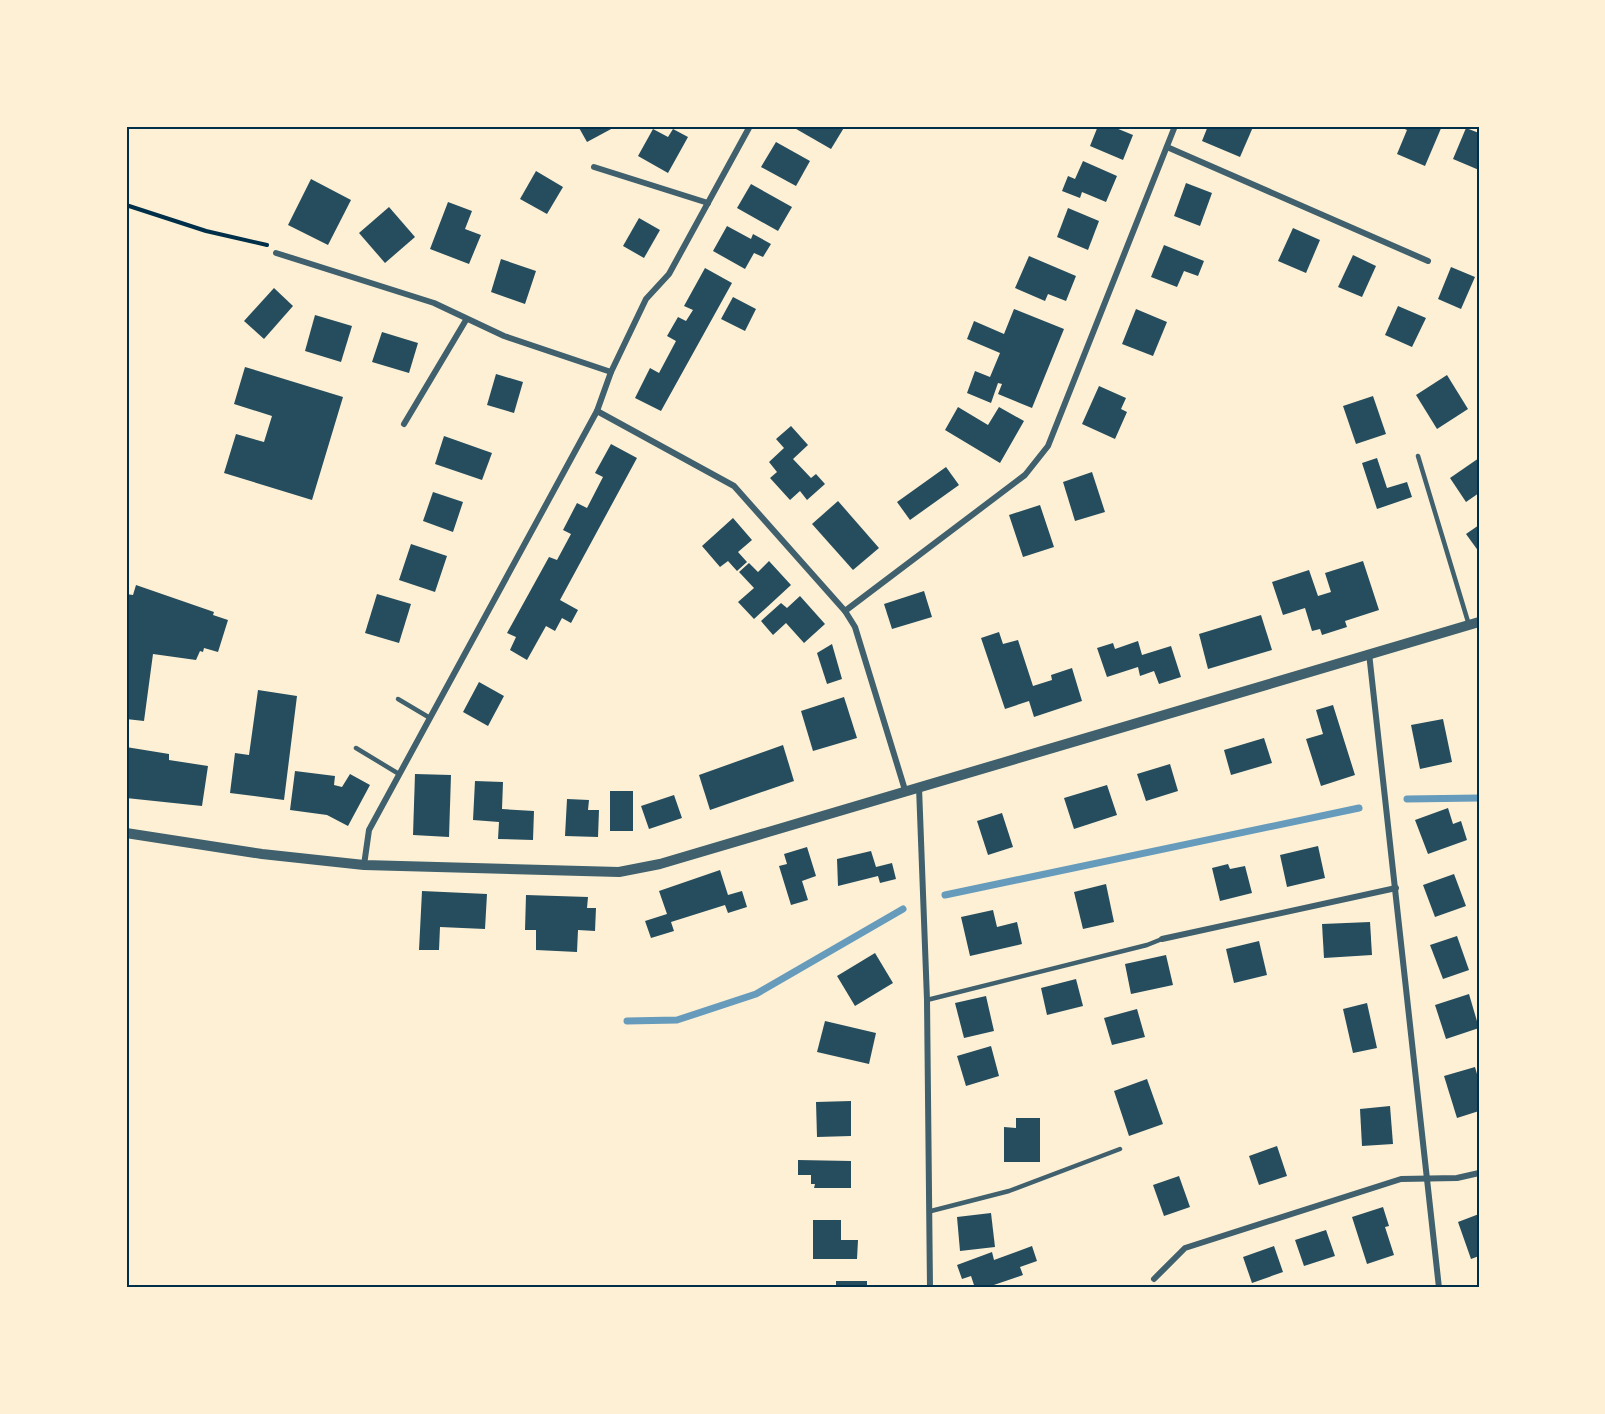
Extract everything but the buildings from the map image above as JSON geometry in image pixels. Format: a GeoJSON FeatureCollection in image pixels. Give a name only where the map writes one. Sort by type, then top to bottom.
{"type":"FeatureCollection","features":[{"type":"Feature","properties":{"kind":"street"},"geometry":{"type":"LineString","coordinates":[[364,865],[369,830],[597,411],[611,372],[646,299],[669,274],[750,126]]}},
{"type":"Feature","properties":{"kind":"street"},"geometry":{"type":"LineString","coordinates":[[845,611],[1025,475],[1048,446],[1175,126]]}},
{"type":"Feature","properties":{"kind":"street"},"geometry":{"type":"LineString","coordinates":[[1167,147],[1428,261]]}},
{"type":"Feature","properties":{"kind":"street"},"geometry":{"type":"LineString","coordinates":[[594,167],[708,203]]}},
{"type":"Feature","properties":{"kind":"street"},"geometry":{"type":"LineString","coordinates":[[276,254],[434,303],[504,336],[611,372]]}},
{"type":"Feature","properties":{"kind":"street"},"geometry":{"type":"LineString","coordinates":[[404,424],[466,320]]}},
{"type":"Feature","properties":{"kind":"street"},"geometry":{"type":"LineString","coordinates":[[597,411],[734,486],[845,611],[855,627],[905,790]]}},
{"type":"Feature","properties":{"kind":"street"},"geometry":{"type":"LineString","coordinates":[[126,833],[262,854],[364,865],[619,872],[660,864],[1474,623]]}},
{"type":"Feature","properties":{"kind":"street"},"geometry":{"type":"LineString","coordinates":[[1369,653],[1439,1288]]}},
{"type":"Feature","properties":{"kind":"street"},"geometry":{"type":"LineString","coordinates":[[919,787],[927,1000],[931,1211],[930,1288]]}},
{"type":"Feature","properties":{"kind":"street"},"geometry":{"type":"LineString","coordinates":[[1162,939],[1396,888]]}},
{"type":"Feature","properties":{"kind":"street"},"geometry":{"type":"LineString","coordinates":[[1154,1279],[1185,1248],[1401,1179],[1457,1178],[1479,1173]]}},
{"type":"Feature","properties":{"kind":"lane"},"geometry":{"type":"LineString","coordinates":[[1418,456],[1474,623]]}},
{"type":"Feature","properties":{"kind":"lane"},"geometry":{"type":"LineString","coordinates":[[398,699],[430,718]]}},
{"type":"Feature","properties":{"kind":"lane"},"geometry":{"type":"LineString","coordinates":[[356,748],[399,774]]}},
{"type":"Feature","properties":{"kind":"lane"},"geometry":{"type":"LineString","coordinates":[[927,1000],[1147,945],[1162,939]]}},
{"type":"Feature","properties":{"kind":"lane"},"geometry":{"type":"LineString","coordinates":[[931,1211],[1009,1191],[1120,1149]]}},
{"type":"Feature","properties":{"kind":"path"},"geometry":{"type":"LineString","coordinates":[[126,205],[251,242]]}},
{"type":"Feature","properties":{"kind":"waterway"},"geometry":{"type":"LineString","coordinates":[[1407,799],[1479,798]]}},
{"type":"Feature","properties":{"kind":"waterway"},"geometry":{"type":"LineString","coordinates":[[945,895],[1359,808]]}},
{"type":"Feature","properties":{"kind":"waterway"},"geometry":{"type":"LineString","coordinates":[[627,1021],[677,1020],[756,994],[903,909]]}}]}
